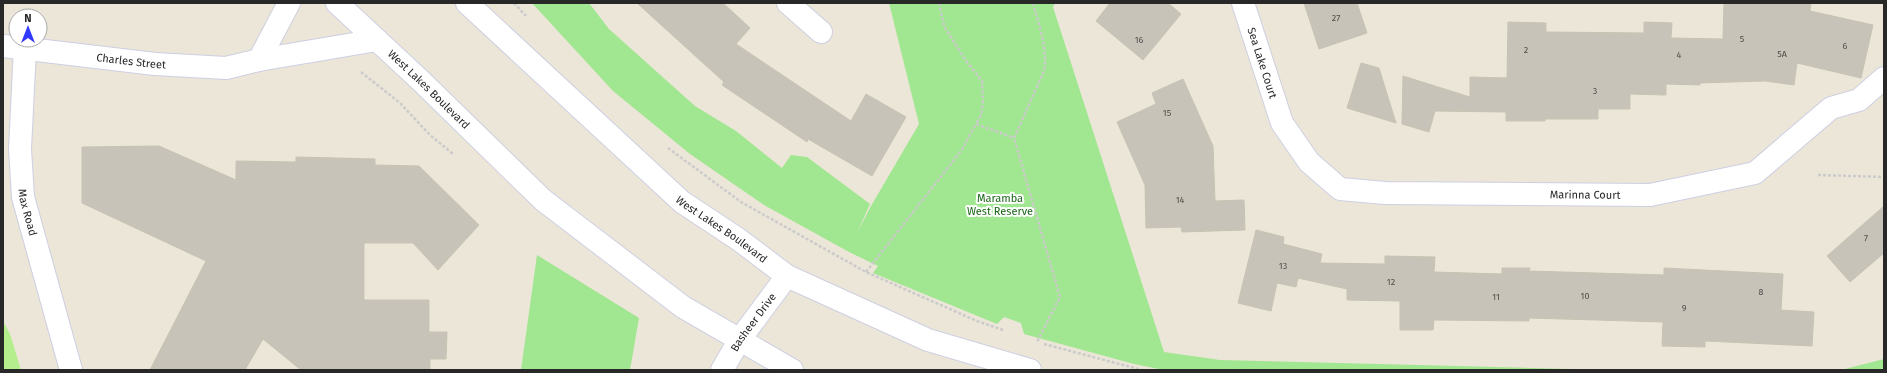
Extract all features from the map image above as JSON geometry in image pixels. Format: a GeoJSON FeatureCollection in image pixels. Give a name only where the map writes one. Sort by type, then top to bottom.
{"type":"FeatureCollection","features":[{"type":"Feature","properties":{"kind":"street"},"geometry":{"type":"LineString","coordinates":[[259,60],[288,3]]}},
{"type":"Feature","properties":{"kind":"street","name":"West Lakes Boulevard"},"geometry":{"type":"LineString","coordinates":[[337,3],[543,200],[683,307],[792,370]]}},
{"type":"Feature","properties":{"kind":"street","name":"West Lakes Boulevard"},"geometry":{"type":"LineString","coordinates":[[467,3],[682,202],[738,239],[787,276],[928,340],[1030,370]]}},
{"type":"Feature","properties":{"kind":"street"},"geometry":{"type":"LineString","coordinates":[[788,3],[820,32]]}},
{"type":"Feature","properties":{"kind":"street","name":"Sea Lake Court"},"geometry":{"type":"LineString","coordinates":[[1243,3],[1282,123]]}},
{"type":"Feature","properties":{"kind":"street","name":"Charles Street"},"geometry":{"type":"LineString","coordinates":[[25,48],[155,64],[226,68],[259,60],[377,40]]}},
{"type":"Feature","properties":{"kind":"street","name":"Max Road"},"geometry":{"type":"LineString","coordinates":[[25,48],[20,149],[22,196],[71,370]]}},
{"type":"Feature","properties":{"kind":"street","name":"Marinna Court"},"geometry":{"type":"LineString","coordinates":[[1282,123],[1308,162],[1340,189],[1385,193],[1650,195],[1754,173],[1831,108],[1859,100],[1884,78]]}},
{"type":"Feature","properties":{"kind":"street","name":"Basheer Drive"},"geometry":{"type":"LineString","coordinates":[[722,370],[740,339],[787,276]]}},
{"type":"Feature","properties":{"kind":"path"},"geometry":{"type":"LineString","coordinates":[[514,3],[528,18]]}},
{"type":"Feature","properties":{"kind":"path"},"geometry":{"type":"LineString","coordinates":[[866,272],[961,152],[981,115],[983,102],[982,82],[966,61],[944,26],[939,3]]}},
{"type":"Feature","properties":{"kind":"path"},"geometry":{"type":"LineString","coordinates":[[1032,3],[1046,50],[1046,60],[1044,71],[1014,138],[1060,298],[1038,342]]}},
{"type":"Feature","properties":{"kind":"path"},"geometry":{"type":"LineString","coordinates":[[976,124],[1014,138]]}},
{"type":"Feature","properties":{"kind":"path"},"geometry":{"type":"LineString","coordinates":[[664,145],[741,202],[866,272],[977,321],[1004,330]]}},
{"type":"Feature","properties":{"kind":"path"},"geometry":{"type":"LineString","coordinates":[[1818,175],[1884,176]]}},
{"type":"Feature","properties":{"kind":"path"},"geometry":{"type":"LineString","coordinates":[[1031,340],[1142,370]]}},
{"type":"Feature","properties":{"kind":"green space","name":"Maramba West Reserve"},"geometry":{"type":"Polygon","coordinates":[[[532,3],[589,3],[609,29],[695,106],[736,131],[782,168],[791,155],[807,157],[870,204],[857,233],[919,124],[889,3],[1055,3],[1053,7],[1164,352],[1220,360],[1609,370],[1164,370],[1134,364],[1024,334],[1021,323],[1004,317],[997,324],[873,273],[878,266],[849,252],[764,205],[690,154],[613,91],[532,3]]]}},
{"type":"Feature","properties":{"kind":"green space"},"geometry":{"type":"Polygon","coordinates":[[[537,255],[639,318],[630,370],[521,370],[537,255]]]}},
{"type":"Feature","properties":{"kind":"green space"},"geometry":{"type":"Polygon","coordinates":[[[3,321],[10,334],[21,370],[3,370],[3,321]]]}},
{"type":"Feature","properties":{"kind":"green space"},"geometry":{"type":"Polygon","coordinates":[[[1884,359],[1884,370],[1841,370],[1884,359]]]}},
{"type":"Feature","properties":{"kind":"building"},"geometry":{"type":"Polygon","coordinates":[[[637,3],[723,3],[750,28],[736,44],[851,121],[866,94],[906,117],[872,176],[808,139],[807,142],[722,85],[724,82],[637,3]]]}},
{"type":"Feature","properties":{"kind":"building"},"geometry":{"type":"Polygon","coordinates":[[[1110,3],[1168,3],[1181,14],[1143,60],[1096,21],[1110,3]]]}},
{"type":"Feature","properties":{"kind":"building"},"geometry":{"type":"Polygon","coordinates":[[[1304,3],[1357,3],[1367,33],[1319,49],[1304,3]]]}},
{"type":"Feature","properties":{"kind":"building"},"geometry":{"type":"Polygon","coordinates":[[[1724,3],[1811,3],[1810,11],[1873,25],[1861,78],[1797,63],[1794,85],[1765,81],[1700,83],[1700,85],[1666,84],[1666,95],[1630,94],[1630,109],[1598,109],[1598,119],[1506,121],[1506,112],[1435,111],[1429,132],[1402,124],[1403,76],[1470,97],[1470,77],[1507,78],[1508,22],[1546,23],[1546,32],[1644,33],[1644,22],[1672,23],[1671,38],[1723,39],[1724,3]]]}},
{"type":"Feature","properties":{"kind":"building"},"geometry":{"type":"Polygon","coordinates":[[[1361,63],[1379,68],[1396,123],[1347,108],[1361,63]]]}},
{"type":"Feature","properties":{"kind":"building"},"geometry":{"type":"Polygon","coordinates":[[[1183,79],[1213,146],[1215,201],[1244,200],[1245,230],[1182,232],[1181,227],[1146,228],[1145,185],[1117,122],[1156,104],[1152,93],[1183,79]]]}},
{"type":"Feature","properties":{"kind":"building"},"geometry":{"type":"Polygon","coordinates":[[[159,146],[236,180],[236,161],[296,162],[296,157],[375,159],[375,165],[419,166],[479,225],[438,270],[413,243],[364,243],[364,300],[429,300],[429,332],[447,332],[446,359],[430,359],[430,370],[301,370],[263,339],[245,370],[150,370],[206,261],[82,203],[82,147],[159,146]]]}},
{"type":"Feature","properties":{"kind":"building"},"geometry":{"type":"Polygon","coordinates":[[[1884,206],[1884,253],[1850,282],[1827,256],[1884,206]]]}},
{"type":"Feature","properties":{"kind":"building"},"geometry":{"type":"Polygon","coordinates":[[[1256,230],[1284,237],[1283,244],[1322,254],[1320,263],[1385,264],[1385,256],[1435,257],[1434,272],[1502,274],[1502,268],[1530,268],[1529,271],[1664,275],[1664,268],[1783,274],[1781,310],[1814,312],[1812,346],[1705,341],[1705,347],[1662,346],[1663,322],[1529,318],[1529,321],[1434,320],[1433,330],[1400,330],[1400,301],[1347,300],[1347,289],[1298,278],[1296,287],[1277,283],[1271,311],[1238,303],[1256,230]]]}}]}
